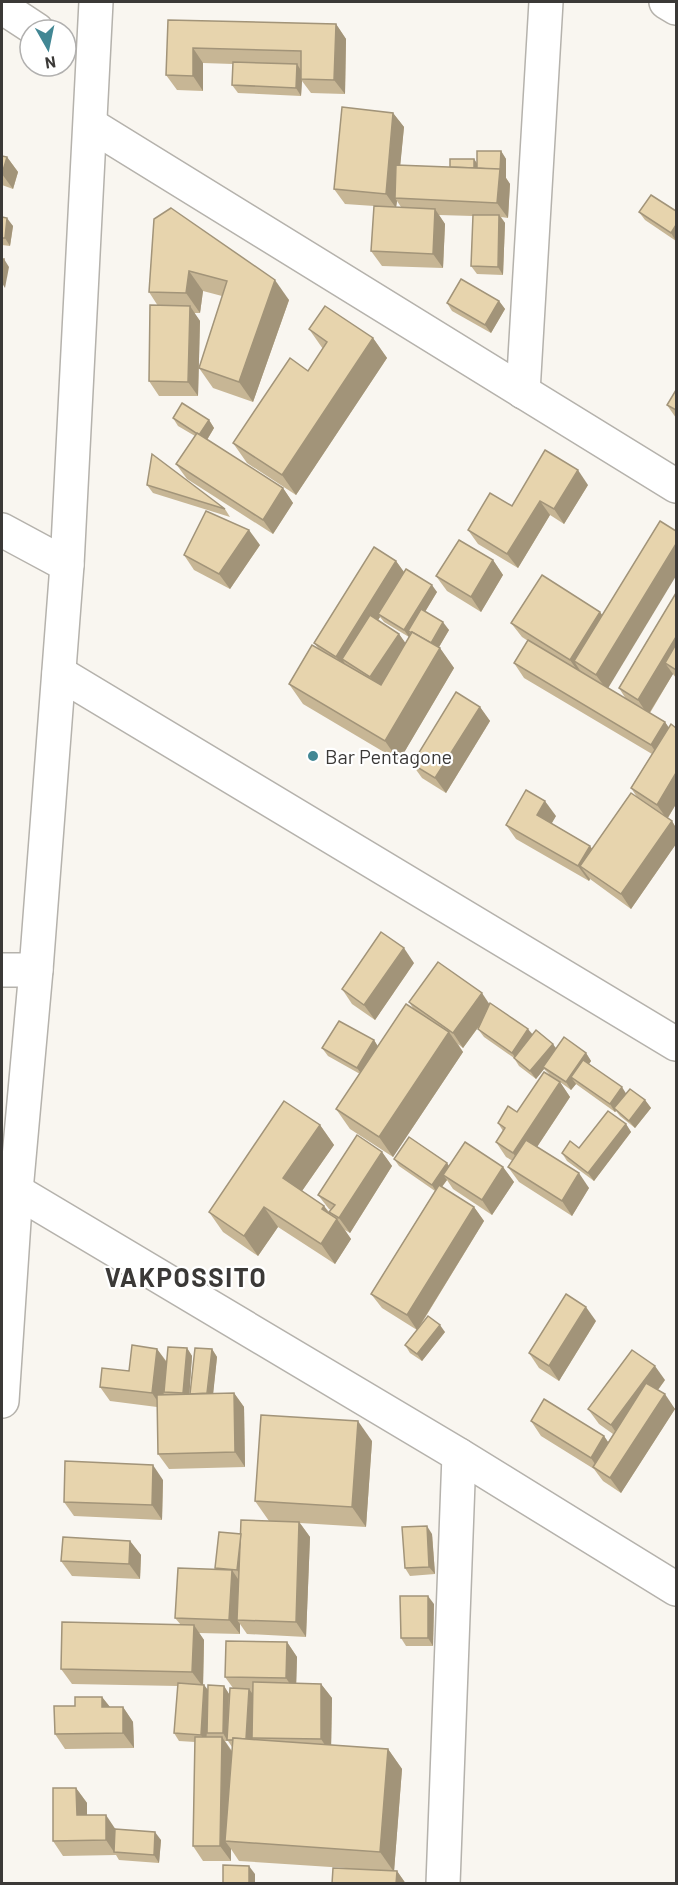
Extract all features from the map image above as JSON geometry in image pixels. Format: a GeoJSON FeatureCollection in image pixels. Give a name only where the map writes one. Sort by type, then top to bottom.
{"type":"FeatureCollection","features":[{"type":"Feature","properties":{"kind":"street"},"geometry":{"type":"LineString","coordinates":[[2,1401],[16,1191],[36,970],[67,565],[96,2]]}},
{"type":"Feature","properties":{"kind":"street"},"geometry":{"type":"LineString","coordinates":[[523,392],[546,2]]}},
{"type":"Feature","properties":{"kind":"street"},"geometry":{"type":"LineString","coordinates":[[666,2],[676,8]]}},
{"type":"Feature","properties":{"kind":"street"},"geometry":{"type":"LineString","coordinates":[[2,7],[19,18]]}},
{"type":"Feature","properties":{"kind":"street"},"geometry":{"type":"LineString","coordinates":[[78,57],[93,66]]}},
{"type":"Feature","properties":{"kind":"street"},"geometry":{"type":"LineString","coordinates":[[91,125],[676,486]]}},
{"type":"Feature","properties":{"kind":"street"},"geometry":{"type":"LineString","coordinates":[[2,530],[67,565]]}},
{"type":"Feature","properties":{"kind":"street"},"geometry":{"type":"LineString","coordinates":[[59,673],[676,1044]]}},
{"type":"Feature","properties":{"kind":"street"},"geometry":{"type":"LineString","coordinates":[[2,970],[36,970]]}},
{"type":"Feature","properties":{"kind":"street"},"geometry":{"type":"LineString","coordinates":[[16,1191],[459,1455],[676,1589]]}},
{"type":"Feature","properties":{"kind":"street"},"geometry":{"type":"LineString","coordinates":[[443,1884],[459,1455]]}},
{"type":"Feature","properties":{"kind":"building"},"geometry":{"type":"Polygon","coordinates":[[[168,20],[336,24],[334,80],[301,79],[301,51],[193,48],[193,76],[166,75],[168,20]]]}},
{"type":"Feature","properties":{"kind":"building"},"geometry":{"type":"Polygon","coordinates":[[[233,62],[297,64],[296,88],[232,85],[233,62]]]}},
{"type":"Feature","properties":{"kind":"building"},"geometry":{"type":"Polygon","coordinates":[[[342,107],[393,113],[386,194],[334,189],[342,107]]]}},
{"type":"Feature","properties":{"kind":"building"},"geometry":{"type":"Polygon","coordinates":[[[477,151],[501,151],[500,170],[477,168],[477,151]]]}},
{"type":"Feature","properties":{"kind":"building"},"geometry":{"type":"Polygon","coordinates":[[[2,156],[7,157],[2,174],[2,156]]]}},
{"type":"Feature","properties":{"kind":"building"},"geometry":{"type":"Polygon","coordinates":[[[450,159],[474,159],[474,168],[450,167],[450,159]]]}},
{"type":"Feature","properties":{"kind":"building"},"geometry":{"type":"Polygon","coordinates":[[[396,165],[500,169],[497,203],[395,198],[396,165]]]}},
{"type":"Feature","properties":{"kind":"building"},"geometry":{"type":"Polygon","coordinates":[[[651,195],[676,211],[676,225],[671,233],[639,212],[651,195]]]}},
{"type":"Feature","properties":{"kind":"building"},"geometry":{"type":"Polygon","coordinates":[[[374,206],[435,209],[433,254],[371,251],[374,206]]]}},
{"type":"Feature","properties":{"kind":"building"},"geometry":{"type":"Polygon","coordinates":[[[171,208],[275,280],[239,382],[199,368],[227,281],[189,271],[186,293],[149,292],[154,219],[171,208]]]}},
{"type":"Feature","properties":{"kind":"building"},"geometry":{"type":"Polygon","coordinates":[[[473,215],[499,215],[498,267],[471,266],[473,215]]]}},
{"type":"Feature","properties":{"kind":"building"},"geometry":{"type":"Polygon","coordinates":[[[2,217],[7,218],[5,238],[2,238],[2,217]]]}},
{"type":"Feature","properties":{"kind":"building"},"geometry":{"type":"Polygon","coordinates":[[[461,279],[499,301],[485,325],[447,303],[461,279]]]}},
{"type":"Feature","properties":{"kind":"building"},"geometry":{"type":"Polygon","coordinates":[[[150,305],[190,306],[188,382],[149,381],[150,305]]]}},
{"type":"Feature","properties":{"kind":"building"},"geometry":{"type":"Polygon","coordinates":[[[325,306],[373,338],[282,475],[233,443],[290,358],[308,371],[327,342],[309,329],[325,306]]]}},
{"type":"Feature","properties":{"kind":"building"},"geometry":{"type":"Polygon","coordinates":[[[676,390],[676,410],[667,405],[676,390]]]}},
{"type":"Feature","properties":{"kind":"building"},"geometry":{"type":"Polygon","coordinates":[[[182,403],[209,420],[199,435],[173,418],[182,403]]]}},
{"type":"Feature","properties":{"kind":"building"},"geometry":{"type":"Polygon","coordinates":[[[197,433],[283,488],[263,520],[176,464],[197,433]]]}},
{"type":"Feature","properties":{"kind":"building"},"geometry":{"type":"Polygon","coordinates":[[[545,450],[578,470],[554,509],[540,501],[507,554],[468,530],[490,493],[512,506],[545,450]]]}},
{"type":"Feature","properties":{"kind":"building"},"geometry":{"type":"Polygon","coordinates":[[[152,454],[225,509],[147,485],[152,454]]]}},
{"type":"Feature","properties":{"kind":"building"},"geometry":{"type":"Polygon","coordinates":[[[206,511],[249,530],[219,574],[184,555],[206,511]]]}},
{"type":"Feature","properties":{"kind":"building"},"geometry":{"type":"Polygon","coordinates":[[[660,521],[676,531],[676,544],[596,675],[574,661],[660,521]]]}},
{"type":"Feature","properties":{"kind":"building"},"geometry":{"type":"Polygon","coordinates":[[[459,540],[493,560],[471,597],[436,576],[459,540]]]}},
{"type":"Feature","properties":{"kind":"building"},"geometry":{"type":"Polygon","coordinates":[[[374,547],[396,561],[336,657],[314,643],[374,547]]]}},
{"type":"Feature","properties":{"kind":"building"},"geometry":{"type":"Polygon","coordinates":[[[406,569],[432,585],[404,630],[378,614],[406,569]]]}},
{"type":"Feature","properties":{"kind":"building"},"geometry":{"type":"Polygon","coordinates":[[[542,575],[600,612],[570,660],[511,623],[542,575]]]}},
{"type":"Feature","properties":{"kind":"building"},"geometry":{"type":"Polygon","coordinates":[[[676,593],[676,637],[638,700],[619,688],[676,593]]]}},
{"type":"Feature","properties":{"kind":"building"},"geometry":{"type":"Polygon","coordinates":[[[421,609],[443,622],[431,643],[408,631],[421,609]]]}},
{"type":"Feature","properties":{"kind":"building"},"geometry":{"type":"Polygon","coordinates":[[[370,615],[399,634],[370,677],[342,659],[370,615]]]}},
{"type":"Feature","properties":{"kind":"building"},"geometry":{"type":"Polygon","coordinates":[[[412,632],[440,648],[385,741],[289,684],[312,645],[381,685],[412,632]]]}},
{"type":"Feature","properties":{"kind":"building"},"geometry":{"type":"Polygon","coordinates":[[[528,640],[665,722],[651,745],[514,663],[528,640]]]}},
{"type":"Feature","properties":{"kind":"building"},"geometry":{"type":"Polygon","coordinates":[[[676,644],[676,670],[665,663],[676,644]]]}},
{"type":"Feature","properties":{"kind":"building"},"geometry":{"type":"Polygon","coordinates":[[[456,692],[480,707],[435,778],[412,764],[456,692]]]}},
{"type":"Feature","properties":{"kind":"building"},"geometry":{"type":"Polygon","coordinates":[[[671,724],[676,728],[676,773],[657,805],[631,788],[671,724]]]}},
{"type":"Feature","properties":{"kind":"building"},"geometry":{"type":"Polygon","coordinates":[[[526,790],[545,801],[537,815],[590,846],[578,866],[506,825],[526,790]]]}},
{"type":"Feature","properties":{"kind":"building"},"geometry":{"type":"Polygon","coordinates":[[[631,793],[672,821],[621,894],[580,866],[631,793]]]}},
{"type":"Feature","properties":{"kind":"building"},"geometry":{"type":"Polygon","coordinates":[[[381,932],[404,948],[364,1005],[342,989],[381,932]]]}},
{"type":"Feature","properties":{"kind":"building"},"geometry":{"type":"Polygon","coordinates":[[[438,962],[482,993],[453,1033],[409,1002],[438,962]]]}},
{"type":"Feature","properties":{"kind":"building"},"geometry":{"type":"Polygon","coordinates":[[[490,1003],[528,1029],[512,1053],[478,1029],[490,1003]]]}},
{"type":"Feature","properties":{"kind":"building"},"geometry":{"type":"Polygon","coordinates":[[[406,1004],[449,1032],[379,1137],[336,1109],[406,1004]]]}},
{"type":"Feature","properties":{"kind":"building"},"geometry":{"type":"Polygon","coordinates":[[[339,1021],[374,1040],[357,1068],[322,1048],[339,1021]]]}},
{"type":"Feature","properties":{"kind":"building"},"geometry":{"type":"Polygon","coordinates":[[[536,1030],[553,1044],[530,1071],[514,1058],[536,1030]]]}},
{"type":"Feature","properties":{"kind":"building"},"geometry":{"type":"Polygon","coordinates":[[[564,1037],[586,1053],[566,1082],[543,1067],[564,1037]]]}},
{"type":"Feature","properties":{"kind":"building"},"geometry":{"type":"Polygon","coordinates":[[[583,1060],[622,1087],[610,1104],[571,1077],[583,1060]]]}},
{"type":"Feature","properties":{"kind":"building"},"geometry":{"type":"Polygon","coordinates":[[[544,1072],[560,1082],[513,1153],[496,1142],[505,1128],[498,1123],[508,1106],[517,1112],[544,1072]]]}},
{"type":"Feature","properties":{"kind":"building"},"geometry":{"type":"Polygon","coordinates":[[[630,1089],[645,1100],[629,1121],[614,1108],[630,1089]]]}},
{"type":"Feature","properties":{"kind":"building"},"geometry":{"type":"Polygon","coordinates":[[[284,1101],[320,1125],[283,1178],[324,1206],[322,1209],[337,1219],[321,1244],[264,1207],[244,1236],[209,1212],[284,1101]]]}},
{"type":"Feature","properties":{"kind":"building"},"geometry":{"type":"Polygon","coordinates":[[[608,1111],[626,1124],[588,1173],[562,1153],[570,1141],[579,1148],[608,1111]]]}},
{"type":"Feature","properties":{"kind":"building"},"geometry":{"type":"Polygon","coordinates":[[[357,1135],[382,1152],[339,1218],[329,1212],[335,1205],[318,1195],[357,1135]]]}},
{"type":"Feature","properties":{"kind":"building"},"geometry":{"type":"Polygon","coordinates":[[[409,1137],[447,1163],[432,1185],[394,1159],[409,1137]]]}},
{"type":"Feature","properties":{"kind":"building"},"geometry":{"type":"Polygon","coordinates":[[[526,1140],[579,1173],[562,1201],[508,1167],[526,1140]]]}},
{"type":"Feature","properties":{"kind":"building"},"geometry":{"type":"Polygon","coordinates":[[[465,1142],[503,1167],[482,1200],[443,1175],[465,1142]]]}},
{"type":"Feature","properties":{"kind":"building"},"geometry":{"type":"Polygon","coordinates":[[[439,1185],[474,1207],[407,1315],[371,1294],[439,1185]]]}},
{"type":"Feature","properties":{"kind":"building"},"geometry":{"type":"Polygon","coordinates":[[[566,1294],[586,1307],[549,1366],[529,1353],[566,1294]]]}},
{"type":"Feature","properties":{"kind":"building"},"geometry":{"type":"Polygon","coordinates":[[[428,1316],[440,1325],[417,1354],[405,1345],[428,1316]]]}},
{"type":"Feature","properties":{"kind":"building"},"geometry":{"type":"Polygon","coordinates":[[[132,1345],[157,1349],[152,1393],[100,1387],[102,1368],[129,1371],[132,1345]]]}},
{"type":"Feature","properties":{"kind":"building"},"geometry":{"type":"Polygon","coordinates":[[[168,1347],[187,1348],[183,1393],[164,1392],[168,1347]]]}},
{"type":"Feature","properties":{"kind":"building"},"geometry":{"type":"Polygon","coordinates":[[[195,1348],[212,1349],[207,1393],[190,1394],[195,1348]]]}},
{"type":"Feature","properties":{"kind":"building"},"geometry":{"type":"Polygon","coordinates":[[[632,1350],[655,1366],[611,1425],[588,1409],[632,1350]]]}},
{"type":"Feature","properties":{"kind":"building"},"geometry":{"type":"Polygon","coordinates":[[[646,1383],[665,1394],[610,1478],[593,1467],[646,1383]]]}},
{"type":"Feature","properties":{"kind":"building"},"geometry":{"type":"Polygon","coordinates":[[[234,1393],[235,1452],[158,1454],[157,1395],[234,1393]]]}},
{"type":"Feature","properties":{"kind":"building"},"geometry":{"type":"Polygon","coordinates":[[[544,1399],[604,1436],[591,1458],[531,1421],[544,1399]]]}},
{"type":"Feature","properties":{"kind":"building"},"geometry":{"type":"Polygon","coordinates":[[[261,1415],[358,1421],[352,1507],[255,1501],[261,1415]]]}},
{"type":"Feature","properties":{"kind":"building"},"geometry":{"type":"Polygon","coordinates":[[[65,1461],[153,1465],[152,1505],[64,1502],[65,1461]]]}},
{"type":"Feature","properties":{"kind":"building"},"geometry":{"type":"Polygon","coordinates":[[[241,1520],[299,1522],[296,1622],[237,1620],[241,1520]]]}},
{"type":"Feature","properties":{"kind":"building"},"geometry":{"type":"Polygon","coordinates":[[[427,1526],[429,1567],[405,1568],[402,1527],[427,1526]]]}},
{"type":"Feature","properties":{"kind":"building"},"geometry":{"type":"Polygon","coordinates":[[[219,1532],[241,1534],[237,1570],[215,1568],[219,1532]]]}},
{"type":"Feature","properties":{"kind":"building"},"geometry":{"type":"Polygon","coordinates":[[[63,1537],[130,1541],[129,1564],[61,1561],[63,1537]]]}},
{"type":"Feature","properties":{"kind":"building"},"geometry":{"type":"Polygon","coordinates":[[[178,1568],[232,1570],[229,1620],[175,1618],[178,1568]]]}},
{"type":"Feature","properties":{"kind":"building"},"geometry":{"type":"Polygon","coordinates":[[[400,1596],[428,1596],[428,1638],[401,1638],[400,1596]]]}},
{"type":"Feature","properties":{"kind":"building"},"geometry":{"type":"Polygon","coordinates":[[[62,1622],[194,1625],[192,1672],[61,1669],[62,1622]]]}},
{"type":"Feature","properties":{"kind":"building"},"geometry":{"type":"Polygon","coordinates":[[[226,1641],[287,1642],[286,1678],[225,1677],[226,1641]]]}},
{"type":"Feature","properties":{"kind":"building"},"geometry":{"type":"Polygon","coordinates":[[[253,1682],[321,1684],[321,1739],[252,1738],[253,1682]]]}},
{"type":"Feature","properties":{"kind":"building"},"geometry":{"type":"Polygon","coordinates":[[[178,1683],[204,1685],[201,1735],[174,1733],[178,1683]]]}},
{"type":"Feature","properties":{"kind":"building"},"geometry":{"type":"Polygon","coordinates":[[[208,1685],[224,1686],[223,1733],[207,1733],[208,1685]]]}},
{"type":"Feature","properties":{"kind":"building"},"geometry":{"type":"Polygon","coordinates":[[[230,1688],[249,1689],[246,1739],[227,1740],[230,1688]]]}},
{"type":"Feature","properties":{"kind":"building"},"geometry":{"type":"Polygon","coordinates":[[[75,1697],[102,1697],[102,1707],[123,1707],[123,1733],[55,1734],[54,1706],[75,1706],[75,1697]]]}},
{"type":"Feature","properties":{"kind":"building"},"geometry":{"type":"Polygon","coordinates":[[[195,1737],[222,1737],[220,1846],[193,1846],[195,1737]]]}},
{"type":"Feature","properties":{"kind":"building"},"geometry":{"type":"Polygon","coordinates":[[[233,1738],[388,1749],[380,1852],[225,1841],[233,1738]]]}},
{"type":"Feature","properties":{"kind":"building"},"geometry":{"type":"Polygon","coordinates":[[[53,1788],[76,1788],[77,1815],[106,1815],[106,1840],[53,1841],[53,1788]]]}},
{"type":"Feature","properties":{"kind":"building"},"geometry":{"type":"Polygon","coordinates":[[[115,1829],[155,1832],[154,1855],[114,1852],[115,1829]]]}},
{"type":"Feature","properties":{"kind":"building"},"geometry":{"type":"Polygon","coordinates":[[[223,1865],[249,1866],[249,1884],[223,1884],[223,1865]]]}},
{"type":"Feature","properties":{"kind":"building"},"geometry":{"type":"Polygon","coordinates":[[[333,1868],[397,1871],[396,1884],[332,1884],[333,1868]]]}},
{"type":"Feature","properties":{"kind":"place","name":"Bar Pentagone"},"geometry":{"type":"Point","coordinates":[313,756]}},
{"type":"Feature","properties":{"kind":"district","name":"VAKPOSSITO"},"geometry":{"type":"Point","coordinates":[186,1276]}}]}
